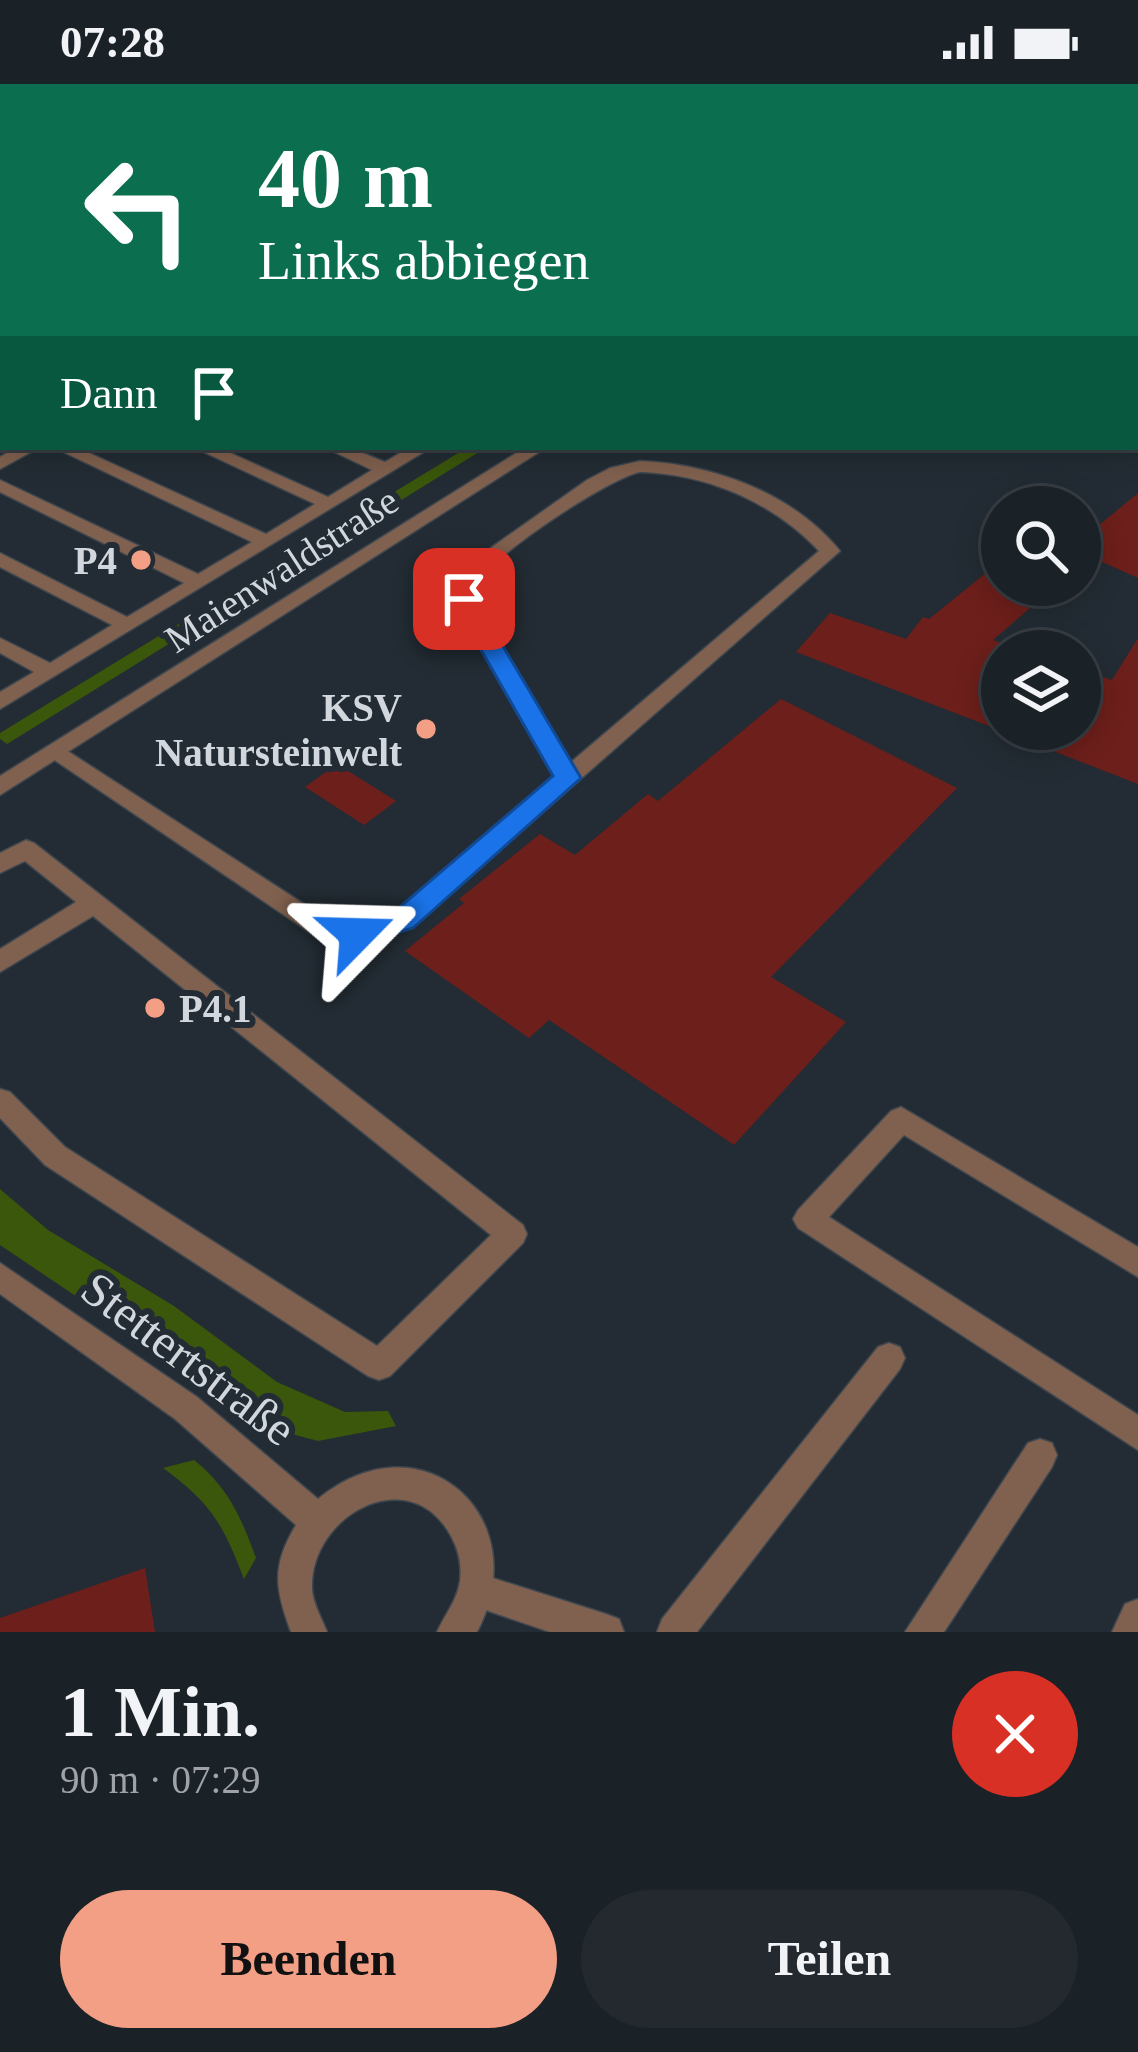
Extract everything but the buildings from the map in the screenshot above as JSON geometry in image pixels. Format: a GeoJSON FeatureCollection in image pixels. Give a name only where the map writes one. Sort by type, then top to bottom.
{"type":"FeatureCollection","features":[{"type":"Feature","properties":{"kind":"street"},"geometry":{"type":"LineString","coordinates":[[68,450],[266,542]]}},
{"type":"Feature","properties":{"kind":"street"},"geometry":{"type":"LineString","coordinates":[[209,450],[329,504]]}},
{"type":"Feature","properties":{"kind":"street"},"geometry":{"type":"LineString","coordinates":[[340,450],[386,470]]}},
{"type":"Feature","properties":{"kind":"street"},"geometry":{"type":"LineString","coordinates":[[0,702],[418,450]]}},
{"type":"Feature","properties":{"kind":"street","name":"Maienwaldstraße"},"geometry":{"type":"LineString","coordinates":[[0,787],[58,755],[533,450]]}},
{"type":"Feature","properties":{"kind":"street"},"geometry":{"type":"LineString","coordinates":[[58,755],[333,935],[357,934],[403,920],[568,778],[830,551],[813,530],[783,508],[664,464],[643,465],[613,473],[478,566],[464,599],[568,778]]}},
{"type":"Feature","properties":{"kind":"street"},"geometry":{"type":"LineString","coordinates":[[0,485],[198,582]]}},
{"type":"Feature","properties":{"kind":"street"},"geometry":{"type":"LineString","coordinates":[[0,559],[127,626]]}},
{"type":"Feature","properties":{"kind":"street"},"geometry":{"type":"LineString","coordinates":[[0,644],[50,672]]}},
{"type":"Feature","properties":{"kind":"street"},"geometry":{"type":"LineString","coordinates":[[0,864],[26,849],[512,1234],[379,1365],[56,1156],[0,1100]]}},
{"type":"Feature","properties":{"kind":"street"},"geometry":{"type":"LineString","coordinates":[[0,962],[93,904]]}},
{"type":"Feature","properties":{"kind":"street"},"geometry":{"type":"LineString","coordinates":[[1138,1263],[901,1120],[808,1219],[1138,1434]]}},
{"type":"Feature","properties":{"kind":"street","name":"Stettertstraße"},"geometry":{"type":"LineString","coordinates":[[0,1277],[186,1408],[316,1520]]}},
{"type":"Feature","properties":{"kind":"street"},"geometry":{"type":"LineString","coordinates":[[675,1632],[889,1358]]}},
{"type":"Feature","properties":{"kind":"street"},"geometry":{"type":"LineString","coordinates":[[923,1632],[1040,1455]]}},
{"type":"Feature","properties":{"kind":"street"},"geometry":{"type":"LineString","coordinates":[[309,1632],[294,1591],[298,1553],[316,1520],[344,1495],[377,1482],[411,1481],[442,1494],[466,1519],[478,1553],[476,1591],[455,1632]]}},
{"type":"Feature","properties":{"kind":"street"},"geometry":{"type":"LineString","coordinates":[[476,1591],[606,1632]]}},
{"type":"Feature","properties":{"kind":"street"},"geometry":{"type":"LineString","coordinates":[[1130,1632],[1138,1617]]}},
{"type":"Feature","properties":{"kind":"green space"},"geometry":{"type":"Polygon","coordinates":[[[463,450],[482,450],[7,744],[0,733],[463,450]]]}},
{"type":"Feature","properties":{"kind":"green space"},"geometry":{"type":"Polygon","coordinates":[[[0,1189],[48,1230],[174,1306],[277,1382],[345,1412],[388,1411],[396,1426],[318,1441],[273,1429],[0,1245],[0,1189]]]}},
{"type":"Feature","properties":{"kind":"green space"},"geometry":{"type":"Polygon","coordinates":[[[194,1460],[225,1492],[245,1529],[256,1558],[244,1579],[214,1516],[163,1468],[194,1460]]]}},
{"type":"Feature","properties":{"kind":"place","name":"P4"},"geometry":{"type":"Point","coordinates":[141,560]}},
{"type":"Feature","properties":{"kind":"place","name":"KSV Natursteinwelt"},"geometry":{"type":"Point","coordinates":[426,729]}},
{"type":"Feature","properties":{"kind":"place","name":"P4.1"},"geometry":{"type":"Point","coordinates":[155,1008]}},
{"type":"Feature","properties":{"kind":"route"},"geometry":{"type":"LineString","coordinates":[[357,934],[403,920],[568,778],[464,599]]}}]}
